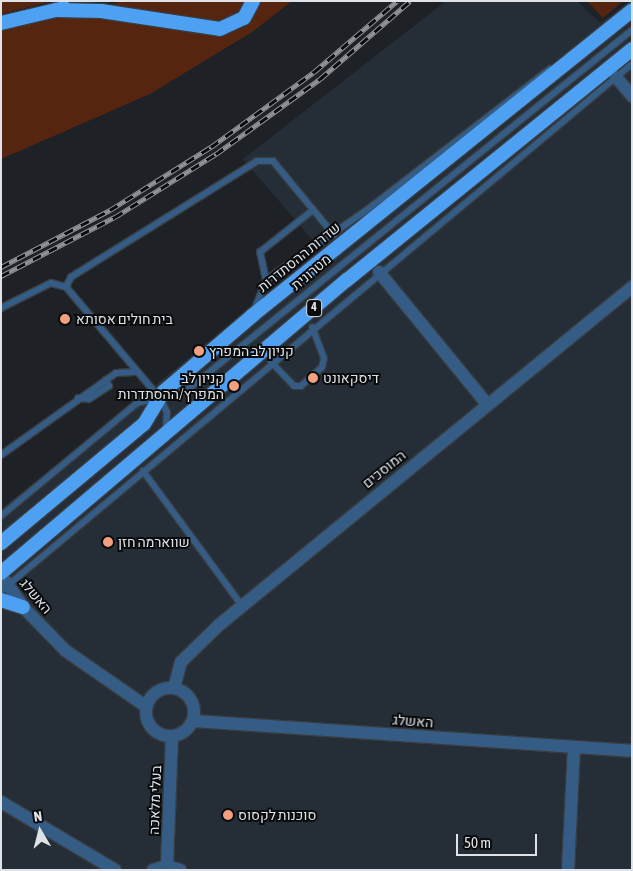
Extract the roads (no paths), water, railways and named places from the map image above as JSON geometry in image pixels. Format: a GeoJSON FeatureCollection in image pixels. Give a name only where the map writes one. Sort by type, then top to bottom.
{"type":"FeatureCollection","features":[{"type":"Feature","properties":{"kind":"highway"},"geometry":{"type":"LineString","coordinates":[[1,23],[95,1]]}},
{"type":"Feature","properties":{"kind":"highway"},"geometry":{"type":"LineString","coordinates":[[56,10],[101,11],[220,29],[244,18],[252,1]]}},
{"type":"Feature","properties":{"kind":"highway","name":"שדרות ההסתדרות"},"geometry":{"type":"LineString","coordinates":[[2,543],[144,424],[159,397],[252,315],[568,64],[632,10]]}},
{"type":"Feature","properties":{"kind":"highway","name":"4"},"geometry":{"type":"LineString","coordinates":[[3,581],[163,437],[347,280],[632,49]]}},
{"type":"Feature","properties":{"kind":"highway"},"geometry":{"type":"LineString","coordinates":[[1,600],[23,607]]}},
{"type":"Feature","properties":{"kind":"street"},"geometry":{"type":"LineString","coordinates":[[616,77],[631,95]]}},
{"type":"Feature","properties":{"kind":"street"},"geometry":{"type":"LineString","coordinates":[[379,272],[487,404]]}},
{"type":"Feature","properties":{"kind":"street","name":"המוסכים"},"geometry":{"type":"LineString","coordinates":[[174,688],[182,662],[242,606],[632,287]]}},
{"type":"Feature","properties":{"kind":"street","name":"האשלג"},"geometry":{"type":"LineString","coordinates":[[3,581],[23,607],[66,651],[147,707]]}},
{"type":"Feature","properties":{"kind":"street"},"geometry":{"type":"LineString","coordinates":[[174,688],[192,700],[193,721],[185,732],[172,736],[152,728],[147,707],[160,690],[174,688]]}},
{"type":"Feature","properties":{"kind":"street","name":"האשלג"},"geometry":{"type":"LineString","coordinates":[[193,721],[632,750]]}},
{"type":"Feature","properties":{"kind":"street","name":"בעלי מלאכה"},"geometry":{"type":"LineString","coordinates":[[167,866],[172,736]]}},
{"type":"Feature","properties":{"kind":"street"},"geometry":{"type":"LineString","coordinates":[[568,870],[574,747]]}},
{"type":"Feature","properties":{"kind":"street"},"geometry":{"type":"LineString","coordinates":[[1,802],[115,870]]}},
{"type":"Feature","properties":{"kind":"street"},"geometry":{"type":"LineString","coordinates":[[152,870],[167,866],[180,870]]}},
{"type":"Feature","properties":{"kind":"lane","name":"מטרונית"},"geometry":{"type":"LineString","coordinates":[[1,516],[134,405],[186,391],[632,30]]}},
{"type":"Feature","properties":{"kind":"lane"},"geometry":{"type":"LineString","coordinates":[[266,280],[334,235],[538,75],[568,64]]}},
{"type":"Feature","properties":{"kind":"lane"},"geometry":{"type":"LineString","coordinates":[[3,581],[143,471],[364,284],[632,64]]}},
{"type":"Feature","properties":{"kind":"lane"},"geometry":{"type":"LineString","coordinates":[[568,101],[591,98]]}},
{"type":"Feature","properties":{"kind":"lane"},"geometry":{"type":"LineString","coordinates":[[66,287],[71,277],[257,161],[273,161],[334,235]]}},
{"type":"Feature","properties":{"kind":"lane"},"geometry":{"type":"LineString","coordinates":[[252,315],[266,280],[260,252],[313,210]]}},
{"type":"Feature","properties":{"kind":"lane"},"geometry":{"type":"LineString","coordinates":[[347,280],[364,284]]}},
{"type":"Feature","properties":{"kind":"lane"},"geometry":{"type":"LineString","coordinates":[[1,308],[51,283],[66,287],[159,397],[167,418],[163,437]]}},
{"type":"Feature","properties":{"kind":"lane"},"geometry":{"type":"LineString","coordinates":[[271,362],[294,386],[301,386],[322,367],[324,358],[312,328]]}},
{"type":"Feature","properties":{"kind":"lane"},"geometry":{"type":"LineString","coordinates":[[1,454],[78,398],[89,399],[109,386],[106,380],[122,370],[138,374]]}},
{"type":"Feature","properties":{"kind":"lane"},"geometry":{"type":"LineString","coordinates":[[143,471],[242,606]]}},
{"type":"Feature","properties":{"kind":"railway"},"geometry":{"type":"LineString","coordinates":[[1,267],[110,210],[211,147],[314,72],[397,1]]}},
{"type":"Feature","properties":{"kind":"railway"},"geometry":{"type":"LineString","coordinates":[[1,276],[115,217],[216,154],[320,79],[410,1]]}},
{"type":"Feature","properties":{"kind":"place","name":"בית חולים אסותא"},"geometry":{"type":"Point","coordinates":[65,319]}},
{"type":"Feature","properties":{"kind":"place","name":"קניון לב המפרץ"},"geometry":{"type":"Point","coordinates":[199,351]}},
{"type":"Feature","properties":{"kind":"place","name":"דיסקאונט"},"geometry":{"type":"Point","coordinates":[313,378]}},
{"type":"Feature","properties":{"kind":"place","name":"קניון לב המפרץ/ההסתדרות"},"geometry":{"type":"Point","coordinates":[234,386]}},
{"type":"Feature","properties":{"kind":"place","name":"שווארמה חזן"},"geometry":{"type":"Point","coordinates":[108,542]}},
{"type":"Feature","properties":{"kind":"place","name":"סוכנות לקסוס"},"geometry":{"type":"Point","coordinates":[228,815]}}]}
